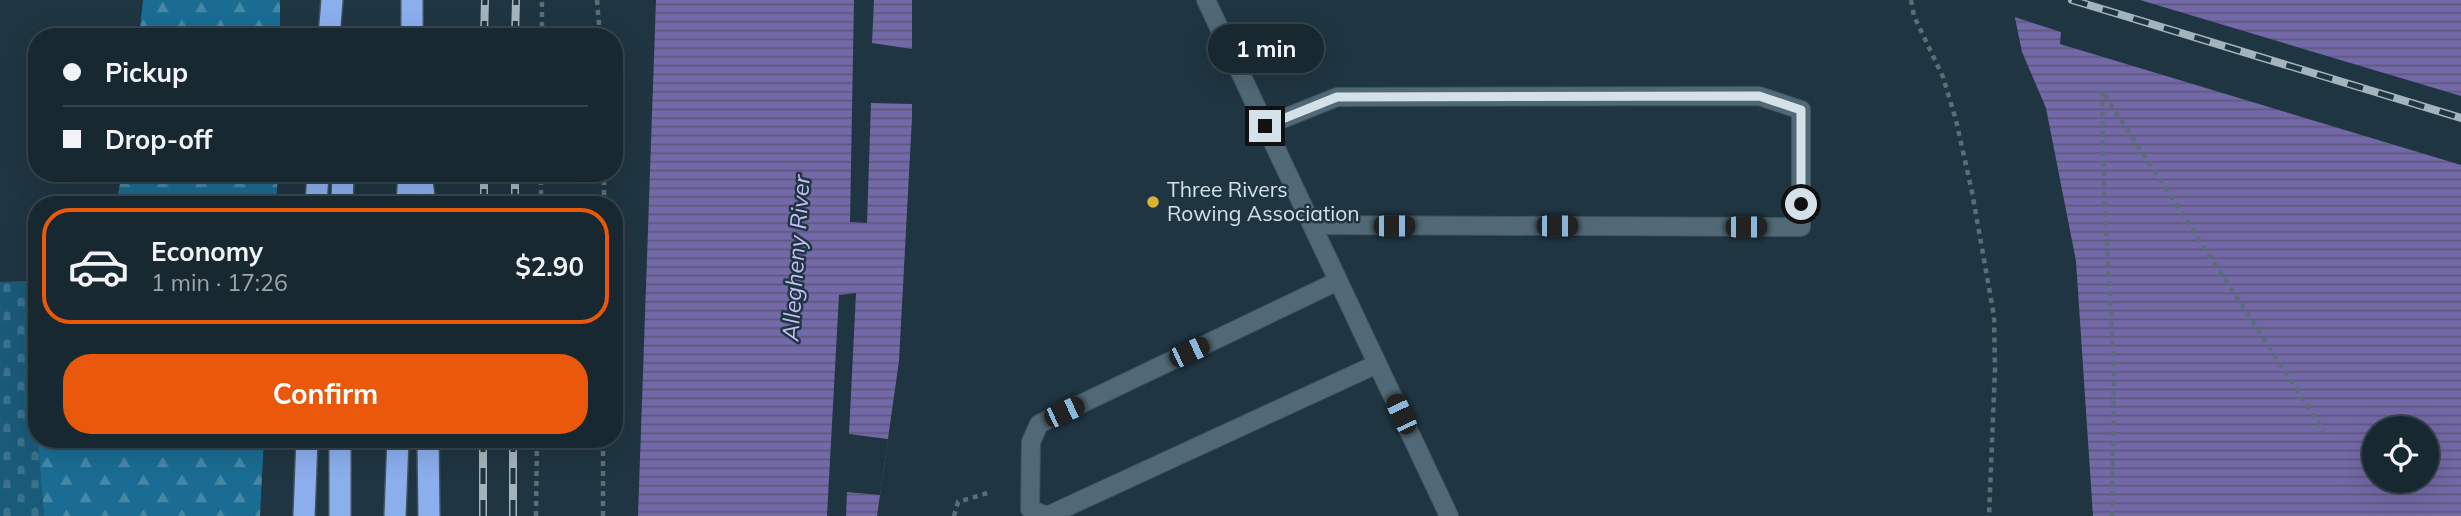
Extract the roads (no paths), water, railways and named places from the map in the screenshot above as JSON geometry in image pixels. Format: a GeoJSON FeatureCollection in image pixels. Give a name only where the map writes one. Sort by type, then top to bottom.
{"type":"FeatureCollection","features":[{"type":"Feature","properties":{"kind":"highway"},"geometry":{"type":"LineString","coordinates":[[330,28],[332,0]]}},
{"type":"Feature","properties":{"kind":"highway"},"geometry":{"type":"LineString","coordinates":[[344,0],[344,28]]}},
{"type":"Feature","properties":{"kind":"highway"},"geometry":{"type":"LineString","coordinates":[[412,0],[412,28]]}},
{"type":"Feature","properties":{"kind":"highway"},"geometry":{"type":"LineString","coordinates":[[304,516],[307,448]]}},
{"type":"Feature","properties":{"kind":"highway"},"geometry":{"type":"LineString","coordinates":[[340,516],[341,448]]}},
{"type":"Feature","properties":{"kind":"highway"},"geometry":{"type":"LineString","coordinates":[[395,516],[398,448]]}},
{"type":"Feature","properties":{"kind":"highway"},"geometry":{"type":"LineString","coordinates":[[428,448],[429,516]]}},
{"type":"Feature","properties":{"kind":"street"},"geometry":{"type":"LineString","coordinates":[[1206,0],[1449,516]]}},
{"type":"Feature","properties":{"kind":"street"},"geometry":{"type":"LineString","coordinates":[[1265,126],[1337,97],[1759,96],[1801,110],[1801,227],[1312,225]]}},
{"type":"Feature","properties":{"kind":"street"},"geometry":{"type":"LineString","coordinates":[[1338,281],[1039,424],[1031,442],[1030,509],[1047,516],[1377,364]]}},
{"type":"Feature","properties":{"kind":"water","name":"Allegheny River"},"geometry":{"type":"Polygon","coordinates":[[[656,0],[912,0],[912,118],[899,361],[877,516],[638,516],[656,0]]]}},
{"type":"Feature","properties":{"kind":"water"},"geometry":{"type":"Polygon","coordinates":[[[2015,0],[2461,0],[2461,516],[2093,516],[2076,261],[2046,108],[2022,52],[2014,13],[2015,0]]]}},
{"type":"Feature","properties":{"kind":"railway"},"geometry":{"type":"LineString","coordinates":[[484,28],[485,0]]}},
{"type":"Feature","properties":{"kind":"railway"},"geometry":{"type":"LineString","coordinates":[[515,28],[516,0]]}},
{"type":"Feature","properties":{"kind":"railway"},"geometry":{"type":"LineString","coordinates":[[2072,0],[2461,118]]}},
{"type":"Feature","properties":{"kind":"railway"},"geometry":{"type":"LineString","coordinates":[[484,182],[484,196]]}},
{"type":"Feature","properties":{"kind":"railway"},"geometry":{"type":"LineString","coordinates":[[515,182],[515,196]]}},
{"type":"Feature","properties":{"kind":"railway"},"geometry":{"type":"LineString","coordinates":[[483,448],[483,516]]}},
{"type":"Feature","properties":{"kind":"railway"},"geometry":{"type":"LineString","coordinates":[[513,448],[513,516]]}},
{"type":"Feature","properties":{"kind":"place","name":"Three Rivers Rowing Association"},"geometry":{"type":"Point","coordinates":[1153,202]}}]}
